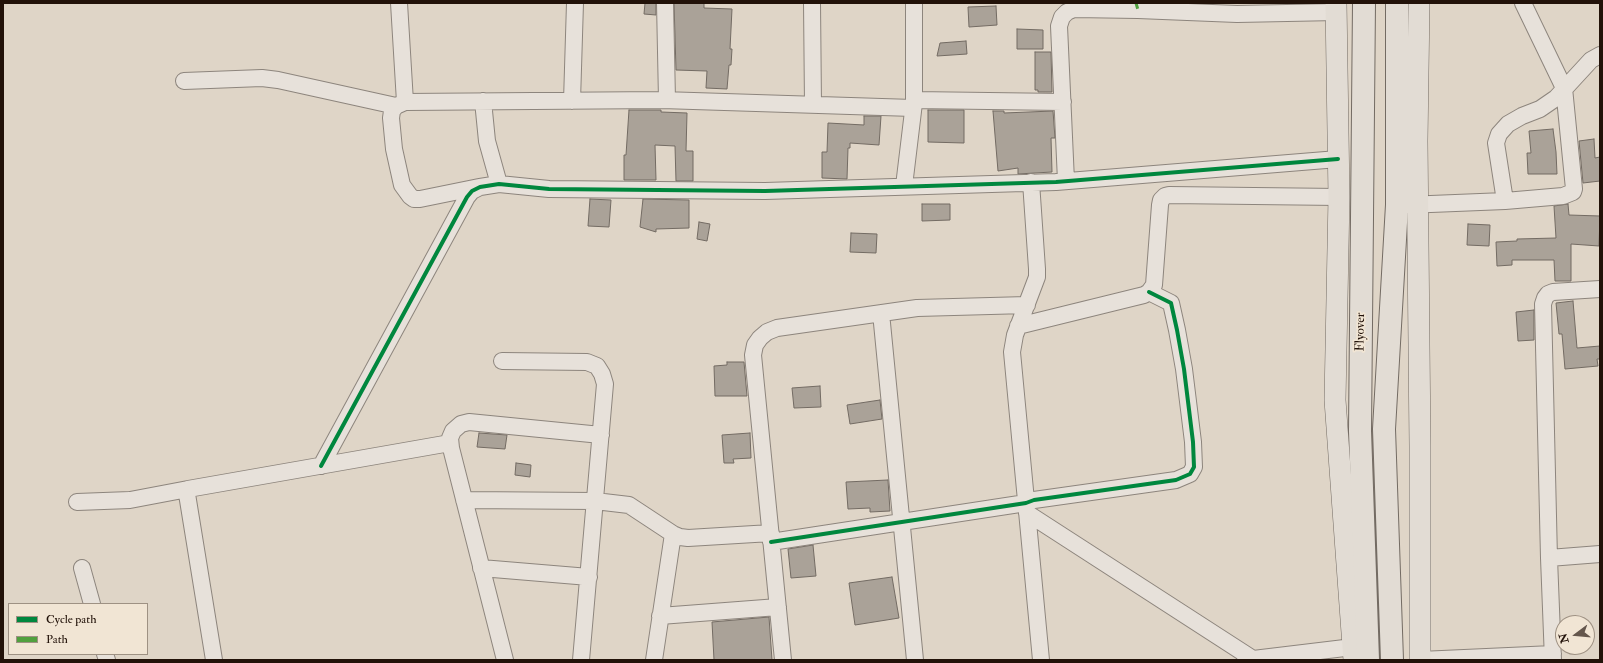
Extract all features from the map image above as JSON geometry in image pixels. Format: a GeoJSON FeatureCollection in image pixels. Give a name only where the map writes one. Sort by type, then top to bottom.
{"type":"FeatureCollection","features":[{"type":"Feature","properties":{"kind":"highway","name":"Flyover"},"geometry":{"type":"LineString","coordinates":[[1358,656],[1364,3]]}},
{"type":"Feature","properties":{"kind":"highway"},"geometry":{"type":"LineString","coordinates":[[1392,660],[1384,429],[1407,205],[1397,3]]}},
{"type":"Feature","properties":{"kind":"main road"},"geometry":{"type":"LineString","coordinates":[[1419,3],[1407,205],[1420,446],[1420,660]]}},
{"type":"Feature","properties":{"kind":"main road"},"geometry":{"type":"LineString","coordinates":[[1337,7],[1339,197],[1336,400],[1358,656]]}},
{"type":"Feature","properties":{"kind":"street"},"geometry":{"type":"LineString","coordinates":[[399,3],[400,104],[392,111],[391,118],[394,149],[402,185],[410,196],[420,199],[499,184],[549,189],[755,190],[904,186],[1066,181],[1338,159]]}},
{"type":"Feature","properties":{"kind":"street"},"geometry":{"type":"LineString","coordinates":[[572,101],[575,3]]}},
{"type":"Feature","properties":{"kind":"street"},"geometry":{"type":"LineString","coordinates":[[665,3],[667,100]]}},
{"type":"Feature","properties":{"kind":"street"},"geometry":{"type":"LineString","coordinates":[[812,3],[814,105]]}},
{"type":"Feature","properties":{"kind":"street"},"geometry":{"type":"LineString","coordinates":[[904,186],[914,104],[914,3]]}},
{"type":"Feature","properties":{"kind":"street"},"geometry":{"type":"LineString","coordinates":[[1407,205],[1505,201],[1563,196],[1573,192],[1574,189],[1564,88],[1523,3]]}},
{"type":"Feature","properties":{"kind":"street"},"geometry":{"type":"LineString","coordinates":[[1066,181],[1059,26],[1062,17],[1067,12],[1074,9],[1237,14],[1337,7]]}},
{"type":"Feature","properties":{"kind":"street"},"geometry":{"type":"LineString","coordinates":[[1505,201],[1496,143],[1499,134],[1508,124],[1522,116],[1540,109],[1556,98],[1591,60],[1600,55]]}},
{"type":"Feature","properties":{"kind":"street"},"geometry":{"type":"LineString","coordinates":[[184,81],[270,79],[400,104],[483,101],[667,100],[814,105],[1063,102]]}},
{"type":"Feature","properties":{"kind":"street"},"geometry":{"type":"LineString","coordinates":[[483,101],[487,141],[499,184]]}},
{"type":"Feature","properties":{"kind":"street"},"geometry":{"type":"LineString","coordinates":[[1031,182],[1037,269],[1034,288],[1018,326],[1013,342],[1012,352],[1042,660]]}},
{"type":"Feature","properties":{"kind":"street"},"geometry":{"type":"LineString","coordinates":[[321,466],[467,197],[472,191],[480,187]]}},
{"type":"Feature","properties":{"kind":"street"},"geometry":{"type":"LineString","coordinates":[[1018,326],[1149,292],[1154,285],[1161,200],[1169,194],[1339,197]]}},
{"type":"Feature","properties":{"kind":"street"},"geometry":{"type":"LineString","coordinates":[[1420,660],[1553,657],[1543,304],[1544,298],[1553,292],[1600,289]]}},
{"type":"Feature","properties":{"kind":"street"},"geometry":{"type":"LineString","coordinates":[[1027,508],[1034,500],[1176,480],[1190,474],[1194,467],[1193,442],[1188,399],[1178,330],[1171,303],[1149,292]]}},
{"type":"Feature","properties":{"kind":"street"},"geometry":{"type":"LineString","coordinates":[[783,660],[753,355],[755,346],[760,338],[767,332],[777,328],[923,307],[1027,305]]}},
{"type":"Feature","properties":{"kind":"street"},"geometry":{"type":"LineString","coordinates":[[880,313],[915,660]]}},
{"type":"Feature","properties":{"kind":"street"},"geometry":{"type":"LineString","coordinates":[[502,361],[587,362],[597,366],[602,374],[605,384],[581,660]]}},
{"type":"Feature","properties":{"kind":"street"},"geometry":{"type":"LineString","coordinates":[[505,660],[464,500],[450,438],[453,431],[461,424],[469,422],[601,435]]}},
{"type":"Feature","properties":{"kind":"street"},"geometry":{"type":"LineString","coordinates":[[77,502],[130,500],[450,443]]}},
{"type":"Feature","properties":{"kind":"street"},"geometry":{"type":"LineString","coordinates":[[188,489],[187,494],[214,660]]}},
{"type":"Feature","properties":{"kind":"street"},"geometry":{"type":"LineString","coordinates":[[464,500],[595,501],[629,505],[673,534],[688,538],[771,537],[1027,508],[1249,660],[1358,656]]}},
{"type":"Feature","properties":{"kind":"street"},"geometry":{"type":"LineString","coordinates":[[654,660],[673,534]]}},
{"type":"Feature","properties":{"kind":"street"},"geometry":{"type":"LineString","coordinates":[[1549,558],[1600,554]]}},
{"type":"Feature","properties":{"kind":"street"},"geometry":{"type":"LineString","coordinates":[[82,568],[92,603]]}},
{"type":"Feature","properties":{"kind":"street"},"geometry":{"type":"LineString","coordinates":[[481,568],[589,576]]}},
{"type":"Feature","properties":{"kind":"street"},"geometry":{"type":"LineString","coordinates":[[660,616],[778,607]]}},
{"type":"Feature","properties":{"kind":"building"},"geometry":{"type":"Polygon","coordinates":[[[645,3],[656,3],[656,15],[644,14],[645,3]]]}},
{"type":"Feature","properties":{"kind":"building"},"geometry":{"type":"Polygon","coordinates":[[[674,3],[704,3],[704,8],[732,9],[730,49],[732,49],[731,65],[729,65],[727,89],[706,88],[707,71],[676,70],[674,3]]]}},
{"type":"Feature","properties":{"kind":"building"},"geometry":{"type":"Polygon","coordinates":[[[996,6],[997,25],[969,27],[968,7],[996,6]]]}},
{"type":"Feature","properties":{"kind":"building"},"geometry":{"type":"Polygon","coordinates":[[[1017,29],[1043,30],[1043,49],[1017,49],[1017,29]]]}},
{"type":"Feature","properties":{"kind":"building"},"geometry":{"type":"Polygon","coordinates":[[[966,41],[967,54],[937,56],[940,43],[966,41]]]}},
{"type":"Feature","properties":{"kind":"building"},"geometry":{"type":"Polygon","coordinates":[[[1035,52],[1051,52],[1052,92],[1038,92],[1038,90],[1035,90],[1035,52]]]}},
{"type":"Feature","properties":{"kind":"building"},"geometry":{"type":"Polygon","coordinates":[[[629,110],[661,110],[661,112],[687,113],[686,151],[693,151],[693,181],[676,181],[675,146],[655,145],[656,180],[624,180],[624,155],[626,155],[629,110]]]}},
{"type":"Feature","properties":{"kind":"building"},"geometry":{"type":"Polygon","coordinates":[[[928,110],[964,110],[964,143],[928,142],[928,110]]]}},
{"type":"Feature","properties":{"kind":"building"},"geometry":{"type":"Polygon","coordinates":[[[993,111],[1004,111],[1004,113],[1053,111],[1055,138],[1051,138],[1052,172],[1018,174],[1018,168],[998,171],[993,111]]]}},
{"type":"Feature","properties":{"kind":"building"},"geometry":{"type":"Polygon","coordinates":[[[864,116],[881,116],[879,145],[850,143],[850,148],[848,148],[847,179],[822,178],[822,152],[827,152],[828,123],[864,125],[864,116]]]}},
{"type":"Feature","properties":{"kind":"building"},"geometry":{"type":"Polygon","coordinates":[[[1553,129],[1557,174],[1528,174],[1527,153],[1531,153],[1529,131],[1553,129]]]}},
{"type":"Feature","properties":{"kind":"building"},"geometry":{"type":"Polygon","coordinates":[[[1594,139],[1595,158],[1600,157],[1600,181],[1583,183],[1579,141],[1594,139]]]}},
{"type":"Feature","properties":{"kind":"building"},"geometry":{"type":"Polygon","coordinates":[[[590,199],[611,200],[609,227],[588,226],[590,199]]]}},
{"type":"Feature","properties":{"kind":"building"},"geometry":{"type":"Polygon","coordinates":[[[643,199],[689,200],[689,228],[656,229],[656,232],[640,227],[643,199]]]}},
{"type":"Feature","properties":{"kind":"building"},"geometry":{"type":"Polygon","coordinates":[[[922,204],[950,204],[950,220],[922,221],[922,204]]]}},
{"type":"Feature","properties":{"kind":"building"},"geometry":{"type":"Polygon","coordinates":[[[1568,204],[1569,215],[1600,216],[1599,246],[1571,244],[1571,281],[1555,281],[1554,260],[1512,260],[1512,265],[1497,266],[1496,242],[1517,241],[1517,239],[1556,238],[1554,206],[1568,204]]]}},
{"type":"Feature","properties":{"kind":"building"},"geometry":{"type":"Polygon","coordinates":[[[699,222],[710,224],[707,241],[697,239],[699,222]]]}},
{"type":"Feature","properties":{"kind":"building"},"geometry":{"type":"Polygon","coordinates":[[[1468,224],[1490,225],[1489,246],[1467,245],[1468,224]]]}},
{"type":"Feature","properties":{"kind":"building"},"geometry":{"type":"Polygon","coordinates":[[[851,233],[877,234],[876,253],[850,252],[851,233]]]}},
{"type":"Feature","properties":{"kind":"building"},"geometry":{"type":"Polygon","coordinates":[[[1573,301],[1577,348],[1600,346],[1600,359],[1597,359],[1598,366],[1565,369],[1562,334],[1559,334],[1556,303],[1573,301]]]}},
{"type":"Feature","properties":{"kind":"building"},"geometry":{"type":"Polygon","coordinates":[[[1534,310],[1534,340],[1518,341],[1516,312],[1534,310]]]}},
{"type":"Feature","properties":{"kind":"building"},"geometry":{"type":"Polygon","coordinates":[[[727,362],[744,362],[747,396],[715,396],[714,366],[727,365],[727,362]]]}},
{"type":"Feature","properties":{"kind":"building"},"geometry":{"type":"Polygon","coordinates":[[[820,386],[821,407],[794,408],[792,388],[820,386]]]}},
{"type":"Feature","properties":{"kind":"building"},"geometry":{"type":"Polygon","coordinates":[[[880,400],[882,419],[850,424],[847,405],[880,400]]]}},
{"type":"Feature","properties":{"kind":"building"},"geometry":{"type":"Polygon","coordinates":[[[479,433],[507,435],[505,449],[477,447],[479,433]]]}},
{"type":"Feature","properties":{"kind":"building"},"geometry":{"type":"Polygon","coordinates":[[[750,433],[751,458],[733,459],[734,463],[724,463],[722,435],[750,433]]]}},
{"type":"Feature","properties":{"kind":"building"},"geometry":{"type":"Polygon","coordinates":[[[516,463],[531,465],[530,477],[515,475],[516,463]]]}},
{"type":"Feature","properties":{"kind":"building"},"geometry":{"type":"Polygon","coordinates":[[[888,480],[890,511],[870,512],[870,508],[848,509],[846,482],[888,480]]]}},
{"type":"Feature","properties":{"kind":"building"},"geometry":{"type":"Polygon","coordinates":[[[813,545],[816,576],[791,578],[788,549],[813,545]]]}},
{"type":"Feature","properties":{"kind":"building"},"geometry":{"type":"Polygon","coordinates":[[[892,577],[899,618],[855,625],[849,583],[892,577]]]}},
{"type":"Feature","properties":{"kind":"building"},"geometry":{"type":"Polygon","coordinates":[[[769,617],[772,660],[714,660],[712,622],[769,617]]]}},
{"type":"Feature","properties":{"kind":"marked path"},"geometry":{"type":"LineString","coordinates":[[1136,3],[1138,10]]}},
{"type":"Feature","properties":{"kind":"cycle path"},"geometry":{"type":"LineString","coordinates":[[321,466],[467,197],[472,191],[480,187],[499,184],[549,189],[765,191],[1056,182],[1338,159]]}},
{"type":"Feature","properties":{"kind":"cycle path"},"geometry":{"type":"LineString","coordinates":[[771,542],[1026,503],[1034,500],[1176,480],[1190,474],[1194,467],[1193,442],[1184,369],[1171,303],[1149,292]]}}]}
